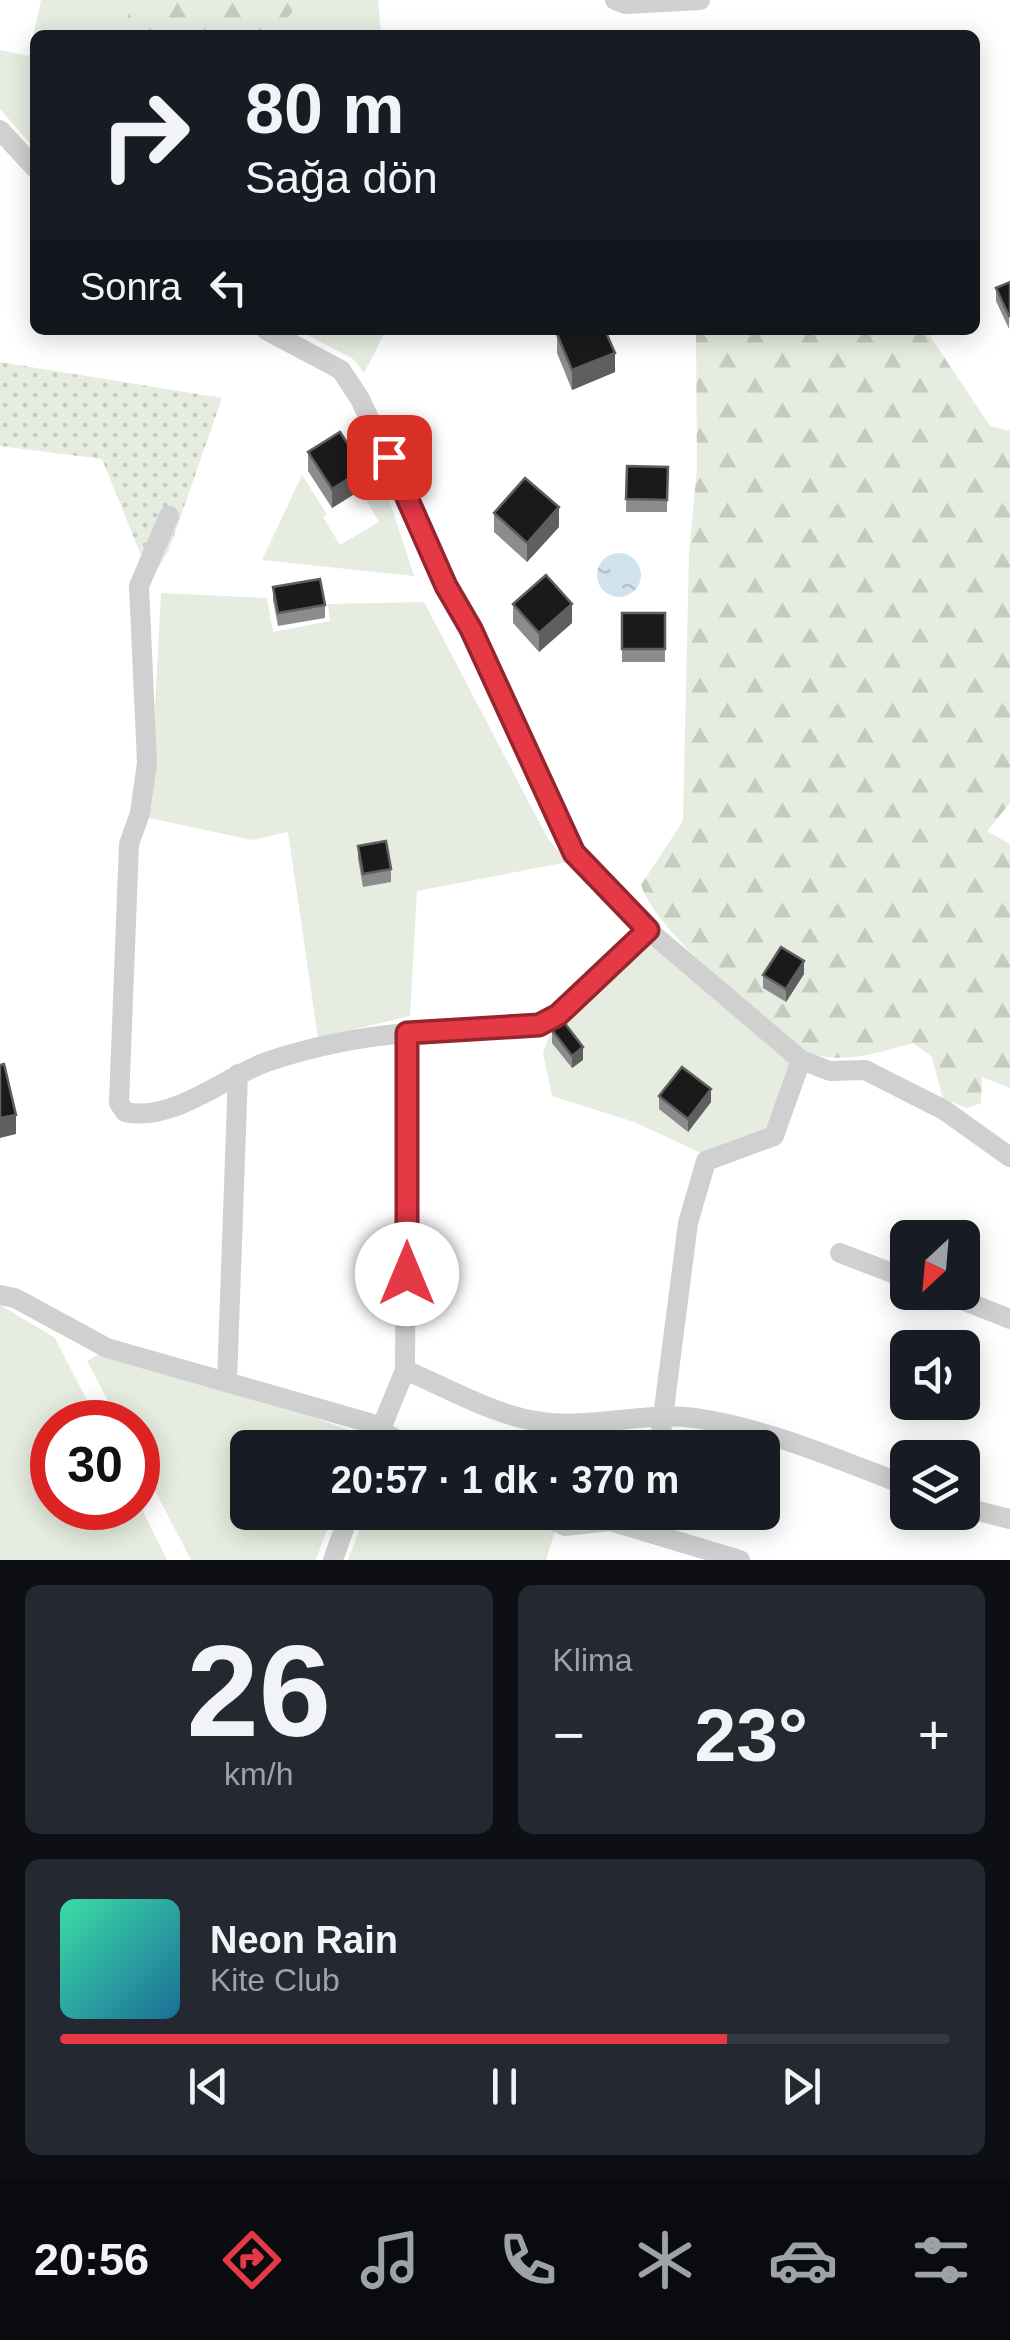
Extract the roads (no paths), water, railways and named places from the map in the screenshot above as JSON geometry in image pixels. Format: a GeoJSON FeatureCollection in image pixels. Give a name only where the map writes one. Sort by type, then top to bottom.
{"type":"FeatureCollection","features":[{"type":"Feature","properties":{"kind":"street"},"geometry":{"type":"LineString","coordinates":[[615,0],[626,4],[700,0]]}},
{"type":"Feature","properties":{"kind":"street"},"geometry":{"type":"LineString","coordinates":[[0,130],[30,163]]}},
{"type":"Feature","properties":{"kind":"street"},"geometry":{"type":"LineString","coordinates":[[275,335],[340,370],[360,399],[574,853],[648,930],[801,1060],[830,1071],[864,1070],[944,1110],[1010,1156]]}},
{"type":"Feature","properties":{"kind":"street"},"geometry":{"type":"LineString","coordinates":[[169,516],[139,586],[146,764],[140,813],[129,844],[120,1104],[125,1112],[148,1115],[238,1074],[352,1038],[539,1025],[558,1015],[648,930]]}},
{"type":"Feature","properties":{"kind":"street"},"geometry":{"type":"LineString","coordinates":[[380,1430],[405,1370],[407,1033]]}},
{"type":"Feature","properties":{"kind":"street"},"geometry":{"type":"LineString","coordinates":[[663,1430],[688,1223],[706,1161],[774,1136],[801,1060]]}},
{"type":"Feature","properties":{"kind":"street"},"geometry":{"type":"LineString","coordinates":[[226,1382],[238,1074]]}},
{"type":"Feature","properties":{"kind":"street"},"geometry":{"type":"LineString","coordinates":[[840,1253],[890,1272]]}},
{"type":"Feature","properties":{"kind":"street"},"geometry":{"type":"LineString","coordinates":[[0,1295],[106,1348],[279,1394],[357,1430]]}},
{"type":"Feature","properties":{"kind":"street"},"geometry":{"type":"LineString","coordinates":[[980,1307],[1010,1319]]}},
{"type":"Feature","properties":{"kind":"street"},"geometry":{"type":"LineString","coordinates":[[405,1370],[504,1412],[540,1422],[697,1418],[811,1448],[890,1479]]}},
{"type":"Feature","properties":{"kind":"street"},"geometry":{"type":"LineString","coordinates":[[980,1512],[1010,1519]]}},
{"type":"Feature","properties":{"kind":"street"},"geometry":{"type":"LineString","coordinates":[[333,1560],[344,1530]]}},
{"type":"Feature","properties":{"kind":"street"},"geometry":{"type":"LineString","coordinates":[[665,1530],[740,1560]]}},
{"type":"Feature","properties":{"kind":"water"},"geometry":{"type":"Polygon","coordinates":[[[619,553],[635,559],[641,575],[635,591],[619,597],[603,591],[597,575],[603,559],[619,553]]]}}]}
